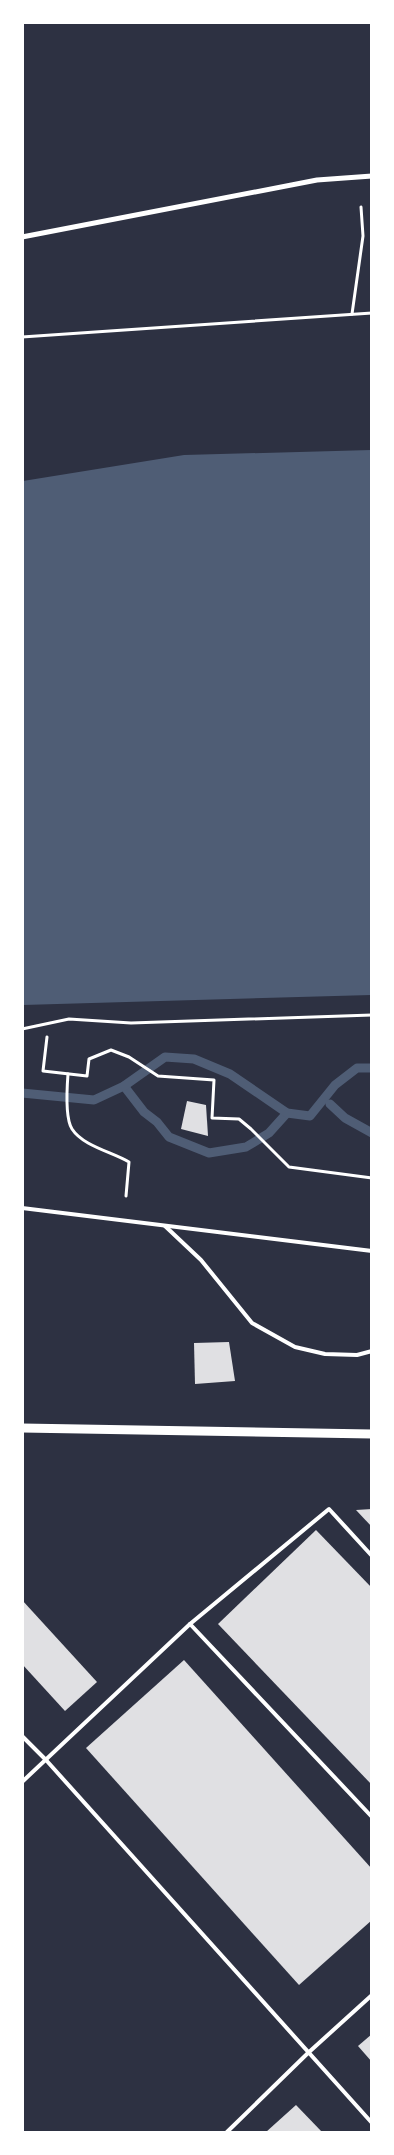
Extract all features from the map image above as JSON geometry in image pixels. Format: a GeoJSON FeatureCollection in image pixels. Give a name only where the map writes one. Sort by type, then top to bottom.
{"type":"FeatureCollection","features":[{"type":"Feature","properties":{"kind":"street"},"geometry":{"type":"LineString","coordinates":[[22,237],[317,180],[372,176]]}},
{"type":"Feature","properties":{"kind":"street"},"geometry":{"type":"LineString","coordinates":[[22,1428],[372,1434]]}},
{"type":"Feature","properties":{"kind":"lane"},"geometry":{"type":"LineString","coordinates":[[22,1208],[372,1252]]}},
{"type":"Feature","properties":{"kind":"lane"},"geometry":{"type":"LineString","coordinates":[[164,1225],[201,1260],[252,1323],[295,1347],[325,1354],[358,1355],[372,1352]]}},
{"type":"Feature","properties":{"kind":"lane"},"geometry":{"type":"LineString","coordinates":[[22,1782],[190,1624],[329,1509],[372,1556]]}},
{"type":"Feature","properties":{"kind":"lane"},"geometry":{"type":"LineString","coordinates":[[190,1624],[372,1817]]}},
{"type":"Feature","properties":{"kind":"lane"},"geometry":{"type":"LineString","coordinates":[[22,1736],[46,1760],[372,2122]]}},
{"type":"Feature","properties":{"kind":"lane"},"geometry":{"type":"LineString","coordinates":[[227,2132],[308,2053],[372,1995]]}},
{"type":"Feature","properties":{"kind":"path"},"geometry":{"type":"LineString","coordinates":[[352,314],[363,236],[361,207]]}},
{"type":"Feature","properties":{"kind":"path"},"geometry":{"type":"LineString","coordinates":[[22,337],[372,313]]}},
{"type":"Feature","properties":{"kind":"path"},"geometry":{"type":"LineString","coordinates":[[22,1029],[69,1019],[149,1022],[372,1015]]}},
{"type":"Feature","properties":{"kind":"path"},"geometry":{"type":"LineString","coordinates":[[46,1037],[43,1071],[87,1076],[89,1059],[111,1050],[129,1057],[158,1076],[214,1080],[212,1118],[239,1119],[289,1167],[372,1178]]}},
{"type":"Feature","properties":{"kind":"path"},"geometry":{"type":"LineString","coordinates":[[68,1074],[68,1120],[72,1129],[87,1141],[129,1162],[126,1196]]}},
{"type":"Feature","properties":{"kind":"water"},"geometry":{"type":"Polygon","coordinates":[[[371,450],[371,995],[23,1005],[23,481],[184,455],[371,450]]]}},
{"type":"Feature","properties":{"kind":"building"},"geometry":{"type":"Polygon","coordinates":[[[187,1101],[206,1105],[208,1136],[181,1129],[187,1101]]]}},
{"type":"Feature","properties":{"kind":"building"},"geometry":{"type":"Polygon","coordinates":[[[229,1342],[235,1381],[195,1384],[194,1343],[229,1342]]]}},
{"type":"Feature","properties":{"kind":"building"},"geometry":{"type":"Polygon","coordinates":[[[372,1509],[372,1527],[356,1510],[372,1509]]]}},
{"type":"Feature","properties":{"kind":"building"},"geometry":{"type":"Polygon","coordinates":[[[316,1530],[372,1588],[372,1785],[218,1624],[316,1530]]]}},
{"type":"Feature","properties":{"kind":"building"},"geometry":{"type":"Polygon","coordinates":[[[22,1600],[97,1682],[65,1711],[22,1664],[22,1600]]]}},
{"type":"Feature","properties":{"kind":"building"},"geometry":{"type":"Polygon","coordinates":[[[184,1660],[372,1869],[372,1920],[299,1985],[86,1748],[184,1660]]]}},
{"type":"Feature","properties":{"kind":"building"},"geometry":{"type":"Polygon","coordinates":[[[372,2034],[372,2062],[358,2046],[372,2034]]]}},
{"type":"Feature","properties":{"kind":"building"},"geometry":{"type":"Polygon","coordinates":[[[296,2105],[322,2132],[266,2132],[296,2105]]]}},
{"type":"Feature","properties":{"kind":"waterway"},"geometry":{"type":"LineString","coordinates":[[22,1093],[94,1100],[124,1086],[165,1057],[194,1059],[230,1074],[287,1113],[310,1116],[335,1085],[357,1068],[372,1068]]}},
{"type":"Feature","properties":{"kind":"waterway"},"geometry":{"type":"LineString","coordinates":[[124,1086],[144,1112],[157,1122],[169,1137],[209,1153],[246,1147],[269,1133],[287,1113]]}},
{"type":"Feature","properties":{"kind":"waterway"},"geometry":{"type":"LineString","coordinates":[[330,1104],[345,1118],[372,1133]]}}]}
